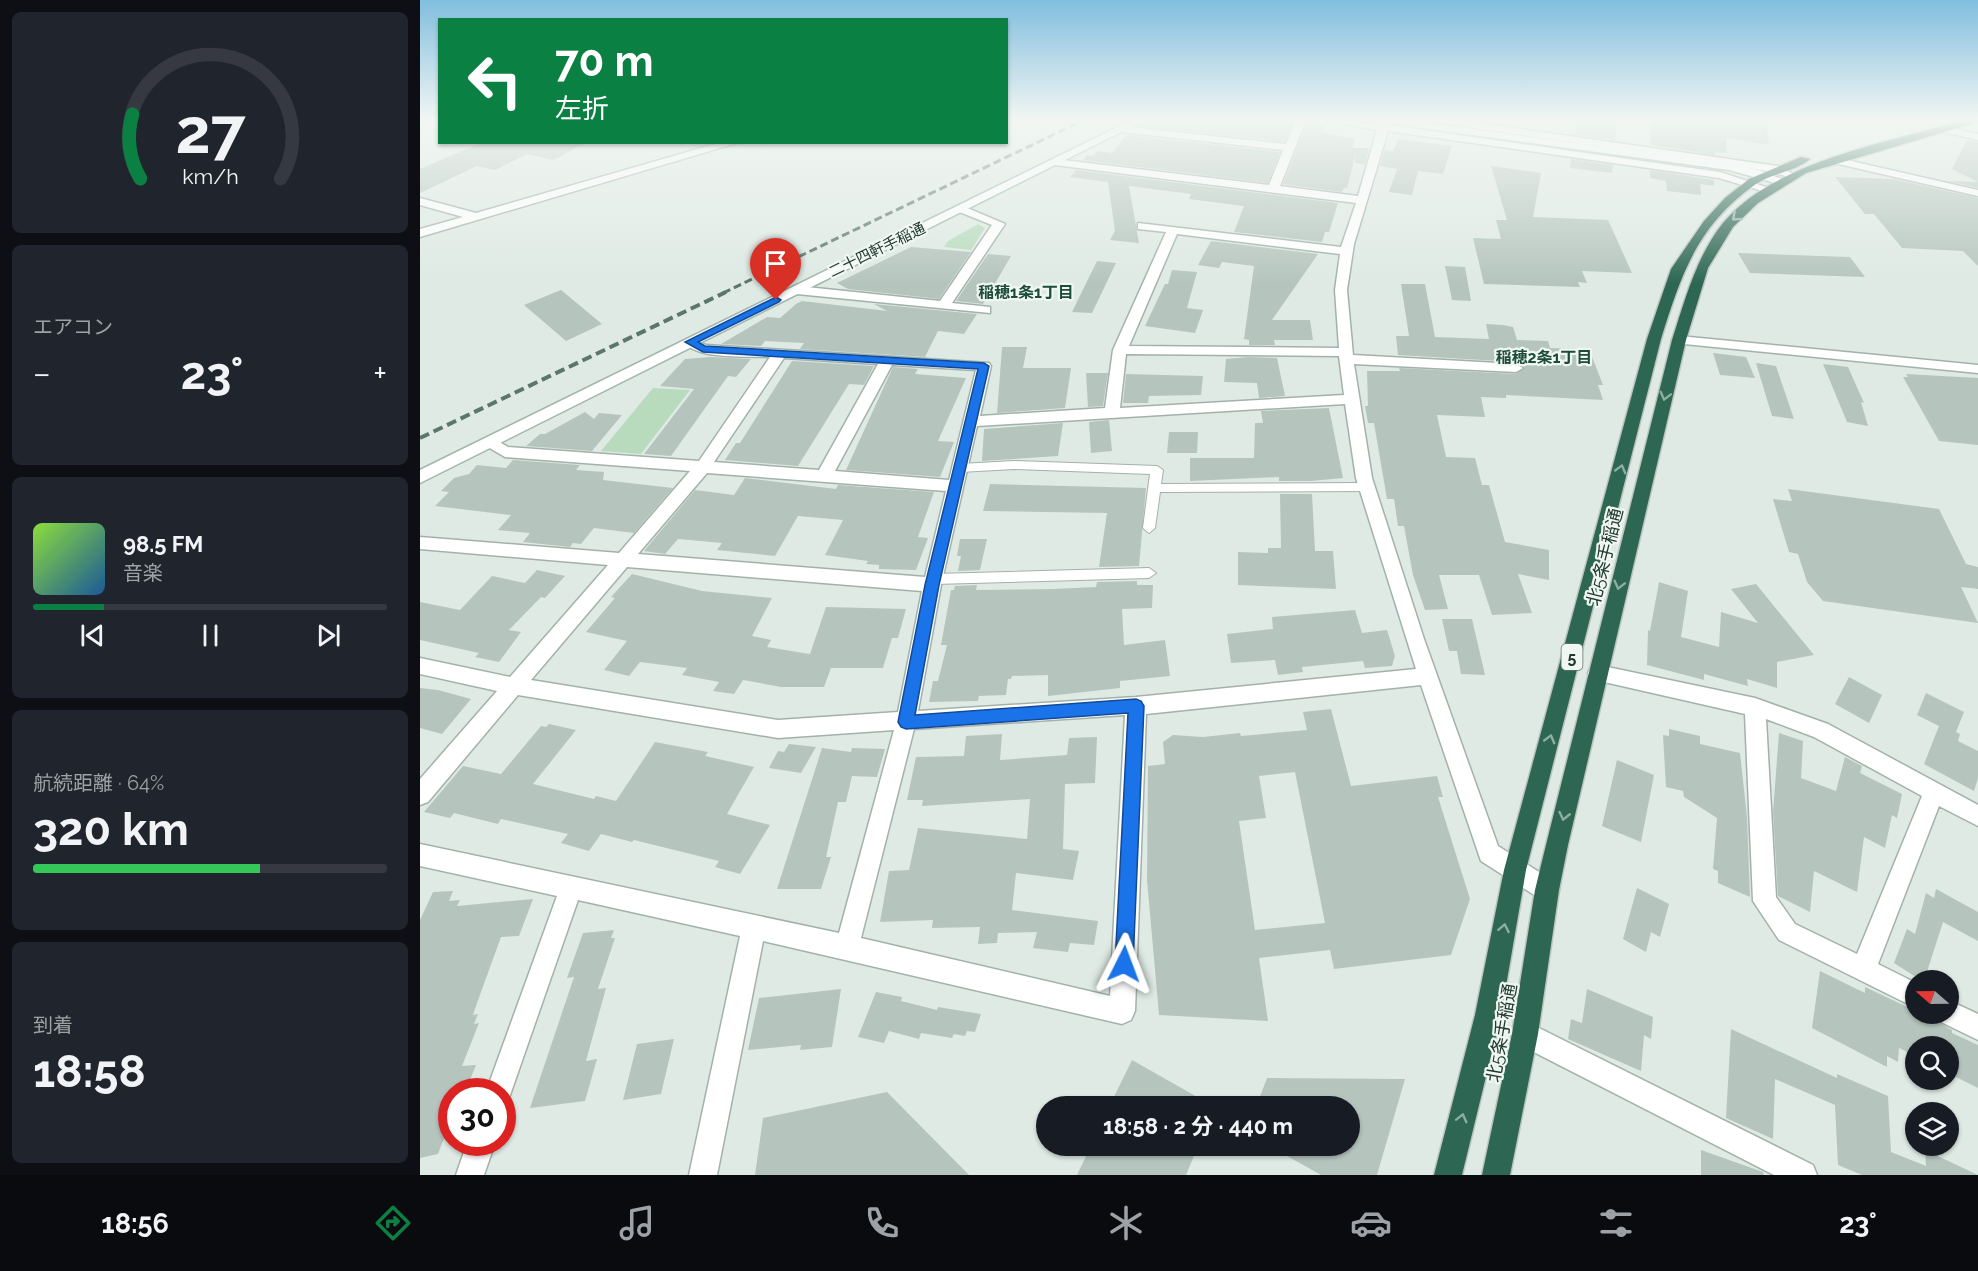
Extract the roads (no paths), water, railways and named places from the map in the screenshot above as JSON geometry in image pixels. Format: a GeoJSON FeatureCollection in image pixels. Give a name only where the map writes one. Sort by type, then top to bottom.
{"type":"FeatureCollection","features":[{"type":"Feature","properties":{"kind":"highway","name":"北5条手稲通"},"geometry":{"type":"LineString","coordinates":[[1448,1175],[1488,1015],[1515,870],[1654,339],[1668,297],[1682,261],[1712,218],[1773,179],[1785,175]]}},
{"type":"Feature","properties":{"kind":"highway","name":"北5条手稲通"},"geometry":{"type":"LineString","coordinates":[[1496,1175],[1525,1034],[1547,890],[1679,340],[1702,268],[1728,225],[1773,179],[1788,175]]}},
{"type":"Feature","properties":{"kind":"street"},"geometry":{"type":"LineString","coordinates":[[420,233],[622,175]]}},
{"type":"Feature","properties":{"kind":"street","name":"二十四軒手稲通"},"geometry":{"type":"LineString","coordinates":[[420,477],[1029,175]]}},
{"type":"Feature","properties":{"kind":"street"},"geometry":{"type":"LineString","coordinates":[[1159,175],[1363,200]]}},
{"type":"Feature","properties":{"kind":"street"},"geometry":{"type":"LineString","coordinates":[[1273,189],[1279,175]]}},
{"type":"Feature","properties":{"kind":"street"},"geometry":{"type":"LineString","coordinates":[[1371,175],[1347,251],[1341,290],[1346,356],[1367,487],[1490,853],[1547,890]]}},
{"type":"Feature","properties":{"kind":"street"},"geometry":{"type":"LineString","coordinates":[[1719,175],[1773,179]]}},
{"type":"Feature","properties":{"kind":"street"},"geometry":{"type":"LineString","coordinates":[[1749,175],[1773,179]]}},
{"type":"Feature","properties":{"kind":"street"},"geometry":{"type":"LineString","coordinates":[[1758,175],[1773,179]]}},
{"type":"Feature","properties":{"kind":"street"},"geometry":{"type":"LineString","coordinates":[[1899,175],[1978,193]]}},
{"type":"Feature","properties":{"kind":"street"},"geometry":{"type":"LineString","coordinates":[[420,201],[476,217]]}},
{"type":"Feature","properties":{"kind":"street"},"geometry":{"type":"LineString","coordinates":[[944,306],[999,224],[961,209]]}},
{"type":"Feature","properties":{"kind":"street"},"geometry":{"type":"LineString","coordinates":[[1142,226],[1347,251]]}},
{"type":"Feature","properties":{"kind":"street"},"geometry":{"type":"LineString","coordinates":[[1112,411],[1120,350],[1173,230]]}},
{"type":"Feature","properties":{"kind":"street"},"geometry":{"type":"LineString","coordinates":[[797,290],[985,310]]}},
{"type":"Feature","properties":{"kind":"street"},"geometry":{"type":"LineString","coordinates":[[1679,340],[1978,369]]}},
{"type":"Feature","properties":{"kind":"street"},"geometry":{"type":"LineString","coordinates":[[690,342],[703,349],[984,366],[933,582],[906,722],[848,946]]}},
{"type":"Feature","properties":{"kind":"street"},"geometry":{"type":"LineString","coordinates":[[1120,350],[1346,356],[1516,368]]}},
{"type":"Feature","properties":{"kind":"street"},"geometry":{"type":"LineString","coordinates":[[420,795],[703,467],[780,353]]}},
{"type":"Feature","properties":{"kind":"street"},"geometry":{"type":"LineString","coordinates":[[824,476],[887,360]]}},
{"type":"Feature","properties":{"kind":"street"},"geometry":{"type":"LineString","coordinates":[[971,421],[1112,411],[1352,399]]}},
{"type":"Feature","properties":{"kind":"street"},"geometry":{"type":"LineString","coordinates":[[489,443],[505,452],[824,476],[958,477]]}},
{"type":"Feature","properties":{"kind":"street"},"geometry":{"type":"LineString","coordinates":[[420,543],[933,582]]}},
{"type":"Feature","properties":{"kind":"street"},"geometry":{"type":"LineString","coordinates":[[420,666],[513,686],[778,729],[1136,706],[1429,676]]}},
{"type":"Feature","properties":{"kind":"street"},"geometry":{"type":"LineString","coordinates":[[1598,673],[1755,707],[1821,730],[1978,816]]}},
{"type":"Feature","properties":{"kind":"street"},"geometry":{"type":"LineString","coordinates":[[420,855],[848,946],[1122,1011],[1136,706]]}},
{"type":"Feature","properties":{"kind":"street"},"geometry":{"type":"LineString","coordinates":[[1755,707],[1765,901],[1786,932],[1905,991]]}},
{"type":"Feature","properties":{"kind":"street"},"geometry":{"type":"LineString","coordinates":[[1863,970],[1934,792]]}},
{"type":"Feature","properties":{"kind":"street"},"geometry":{"type":"LineString","coordinates":[[504,1078],[571,888]]}},
{"type":"Feature","properties":{"kind":"street"},"geometry":{"type":"LineString","coordinates":[[703,1175],[754,926]]}},
{"type":"Feature","properties":{"kind":"street"},"geometry":{"type":"LineString","coordinates":[[1959,1018],[1978,1027]]}},
{"type":"Feature","properties":{"kind":"street"},"geometry":{"type":"LineString","coordinates":[[1525,1034],[1803,1175]]}},
{"type":"Feature","properties":{"kind":"street"},"geometry":{"type":"LineString","coordinates":[[470,1175],[477,1156]]}},
{"type":"Feature","properties":{"kind":"lane"},"geometry":{"type":"LineString","coordinates":[[958,477],[1014,465],[1157,470],[1149,528]]}},
{"type":"Feature","properties":{"kind":"lane"},"geometry":{"type":"LineString","coordinates":[[1155,488],[1367,487]]}},
{"type":"Feature","properties":{"kind":"lane"},"geometry":{"type":"LineString","coordinates":[[933,582],[1149,573]]}},
{"type":"Feature","properties":{"kind":"railway"},"geometry":{"type":"LineString","coordinates":[[723,293],[970,175]]}},
{"type":"Feature","properties":{"kind":"railway"},"geometry":{"type":"LineString","coordinates":[[420,438],[726,292]]}},
{"type":"Feature","properties":{"kind":"district","name":"稲穂1条1丁目"},"geometry":{"type":"Point","coordinates":[1026,292]}},
{"type":"Feature","properties":{"kind":"district","name":"稲穂2条1丁目"},"geometry":{"type":"Point","coordinates":[1544,357]}}]}
